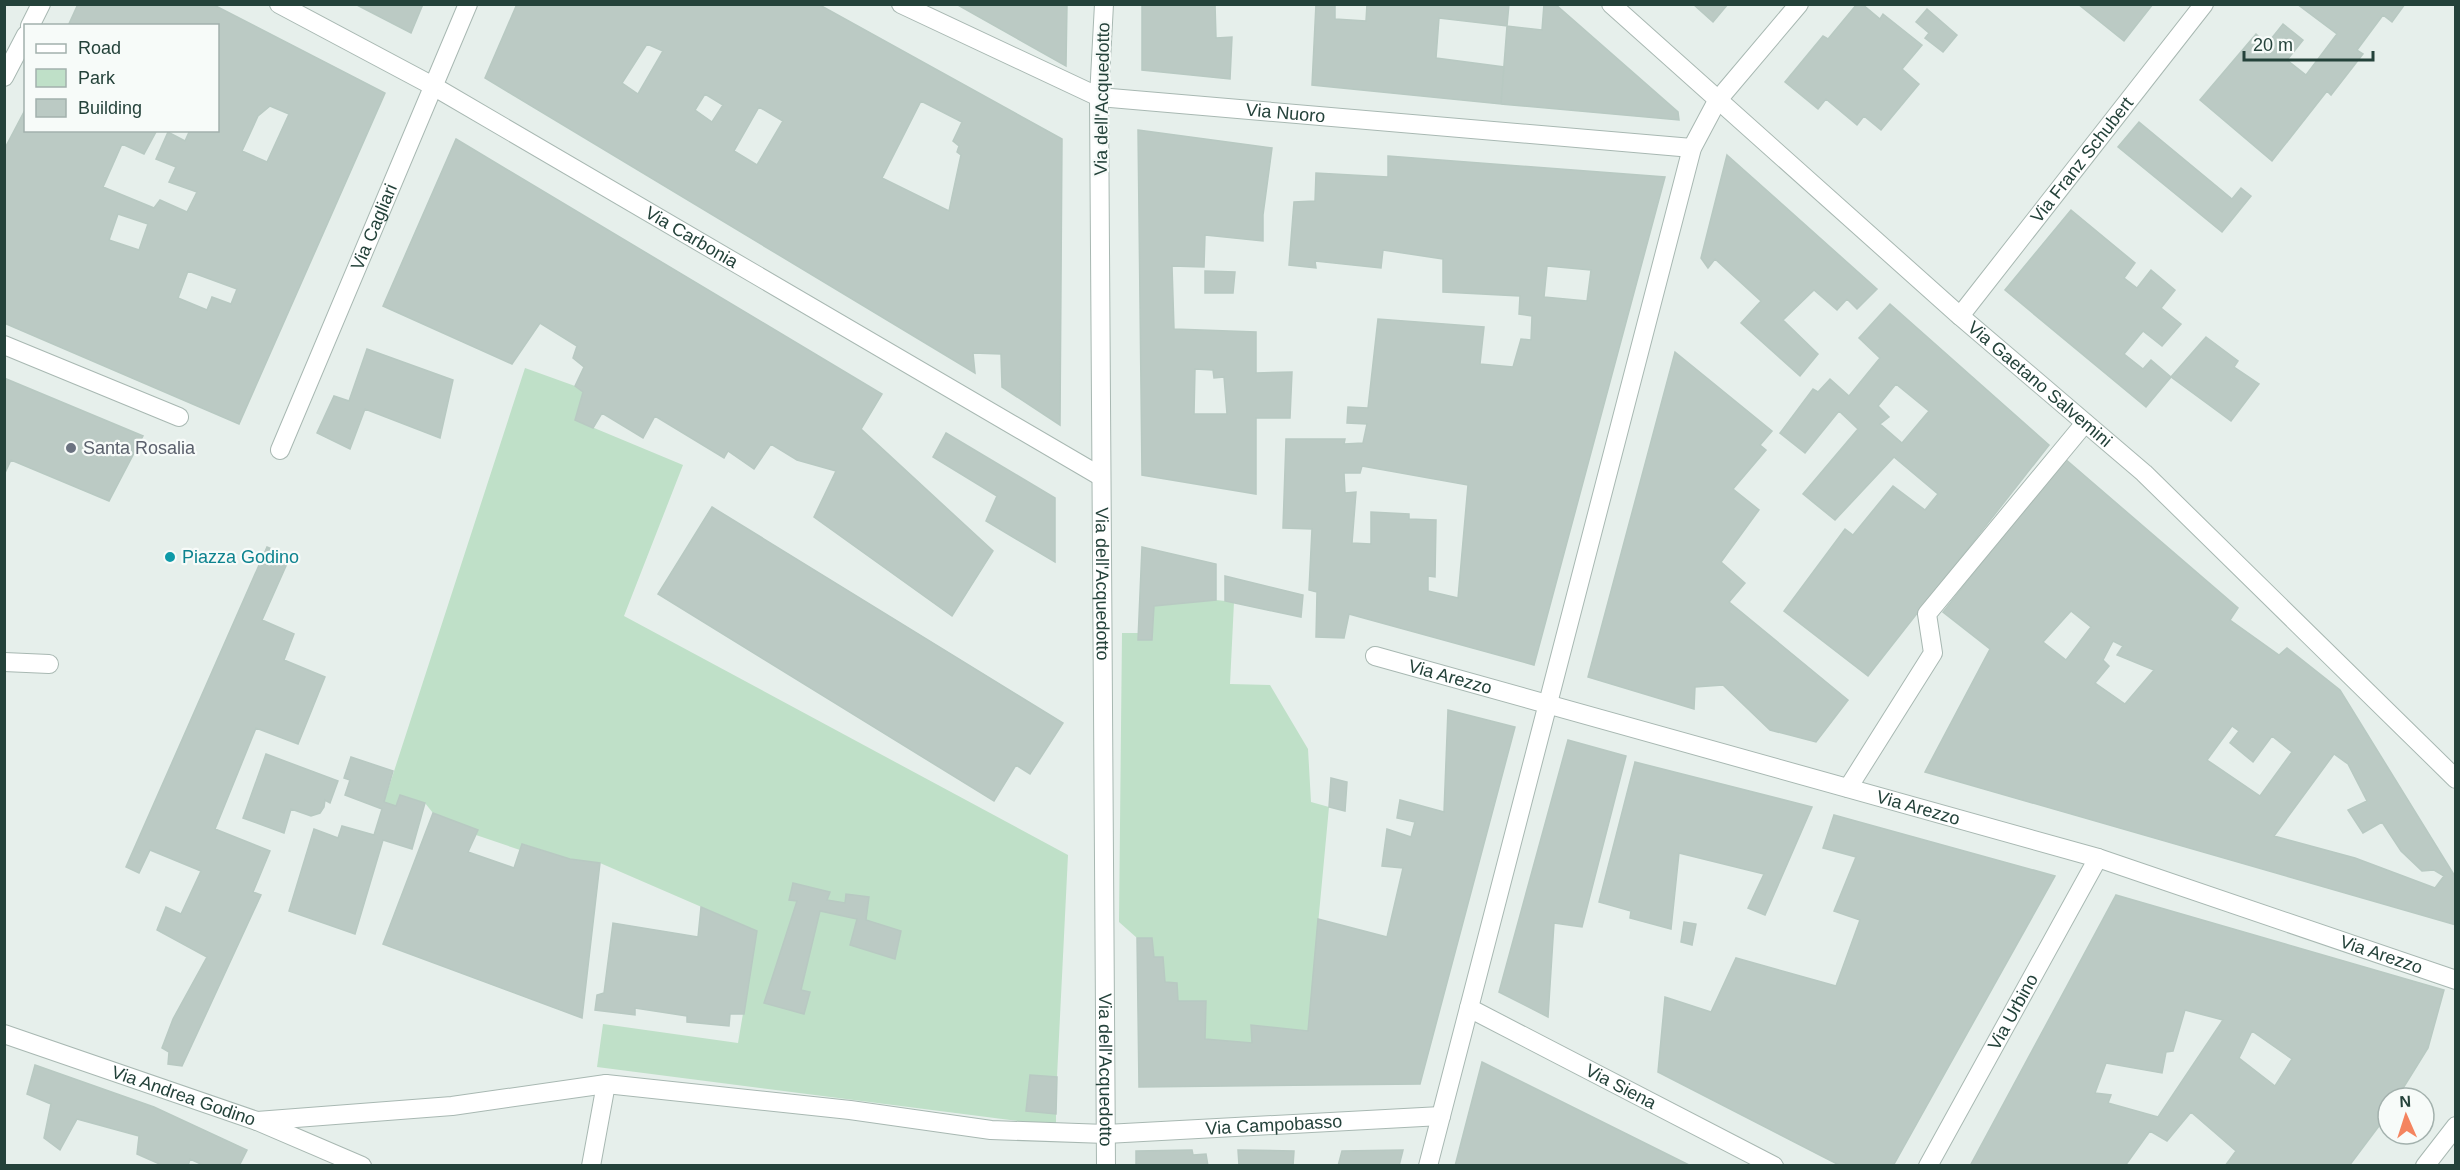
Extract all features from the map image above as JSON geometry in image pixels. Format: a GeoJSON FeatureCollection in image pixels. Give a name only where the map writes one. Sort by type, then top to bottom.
{"type":"FeatureCollection","features":[{"type":"Feature","properties":{"kind":"street"},"geometry":{"type":"LineString","coordinates":[[31,24],[41,4]]}},
{"type":"Feature","properties":{"kind":"street","name":"Via Carbonia"},"geometry":{"type":"LineString","coordinates":[[279,4],[433,86],[1100,476]]}},
{"type":"Feature","properties":{"kind":"street","name":"Via Cagliari"},"geometry":{"type":"LineString","coordinates":[[280,450],[468,4]]}},
{"type":"Feature","properties":{"kind":"street","name":"Via Nuoro"},"geometry":{"type":"LineString","coordinates":[[901,4],[1100,97],[1692,148]]}},
{"type":"Feature","properties":{"kind":"street","name":"Via dell'Acquedotto"},"geometry":{"type":"LineString","coordinates":[[1104,4],[1100,97],[1100,476],[1106,1166]]}},
{"type":"Feature","properties":{"kind":"street","name":"Via Gaetano Salvemini"},"geometry":{"type":"LineString","coordinates":[[1611,4],[1960,316],[2144,473],[2456,779]]}},
{"type":"Feature","properties":{"kind":"street"},"geometry":{"type":"LineString","coordinates":[[1428,1166],[1692,148],[1717,101],[1799,4]]}},
{"type":"Feature","properties":{"kind":"street","name":"Via Franz Schubert"},"geometry":{"type":"LineString","coordinates":[[1960,316],[2204,4]]}},
{"type":"Feature","properties":{"kind":"street"},"geometry":{"type":"LineString","coordinates":[[4,77],[24,39]]}},
{"type":"Feature","properties":{"kind":"street"},"geometry":{"type":"LineString","coordinates":[[4,345],[179,417]]}},
{"type":"Feature","properties":{"kind":"street"},"geometry":{"type":"LineString","coordinates":[[1848,788],[1934,653],[1927,614],[2085,423]]}},
{"type":"Feature","properties":{"kind":"street","name":"Via Arezzo"},"geometry":{"type":"LineString","coordinates":[[1375,656],[2098,858],[2456,980]]}},
{"type":"Feature","properties":{"kind":"street"},"geometry":{"type":"LineString","coordinates":[[4,662],[49,664]]}},
{"type":"Feature","properties":{"kind":"street","name":"Via Urbino"},"geometry":{"type":"LineString","coordinates":[[1928,1166],[2098,858]]}},
{"type":"Feature","properties":{"kind":"street","name":"Via Siena"},"geometry":{"type":"LineString","coordinates":[[1469,1008],[1774,1166]]}},
{"type":"Feature","properties":{"kind":"street","name":"Via Andrea Godino"},"geometry":{"type":"LineString","coordinates":[[4,1034],[257,1121],[363,1166]]}},
{"type":"Feature","properties":{"kind":"street"},"geometry":{"type":"LineString","coordinates":[[591,1166],[606,1084]]}},
{"type":"Feature","properties":{"kind":"street","name":"Via Campobasso"},"geometry":{"type":"LineString","coordinates":[[257,1121],[452,1106],[606,1084],[850,1110],[991,1130],[1106,1134],[1441,1116]]}},
{"type":"Feature","properties":{"kind":"street"},"geometry":{"type":"LineString","coordinates":[[2425,1166],[2456,1126]]}},
{"type":"Feature","properties":{"kind":"green space"},"geometry":{"type":"Polygon","coordinates":[[[525,368],[575,386],[583,392],[575,420],[683,465],[624,616],[1068,855],[1057,1077],[1030,1075],[1026,1110],[1056,1114],[1056,1126],[597,1067],[603,1024],[738,1043],[757,931],[600,863],[570,859],[523,844],[520,850],[476,835],[477,830],[433,813],[425,803],[400,795],[396,806],[384,802],[525,368]]]}},
{"type":"Feature","properties":{"kind":"green space"},"geometry":{"type":"Polygon","coordinates":[[[1216,600],[1234,602],[1230,684],[1270,685],[1308,749],[1311,802],[1329,807],[1308,1031],[1251,1025],[1252,1043],[1205,1039],[1206,1001],[1178,1001],[1177,983],[1165,982],[1154,957],[1152,938],[1137,938],[1119,922],[1122,633],[1138,633],[1138,640],[1152,640],[1154,606],[1216,600]]]}},
{"type":"Feature","properties":{"kind":"building"},"geometry":{"type":"Polygon","coordinates":[[[78,4],[212,4],[385,93],[239,424],[4,323],[4,150],[24,112],[24,132],[156,132],[144,154],[122,144],[103,187],[154,208],[160,200],[187,212],[197,192],[169,182],[176,167],[156,159],[168,132],[185,141],[189,132],[219,132],[219,24],[69,24],[78,4]],[[270,106],[258,116],[242,151],[267,162],[289,114],[270,106]],[[118,214],[109,240],[139,250],[148,224],[118,214]],[[188,271],[178,298],[207,310],[212,297],[231,304],[237,289],[188,271]]]}},
{"type":"Feature","properties":{"kind":"building"},"geometry":{"type":"Polygon","coordinates":[[[355,4],[423,4],[411,33],[355,4]]]}},
{"type":"Feature","properties":{"kind":"building"},"geometry":{"type":"Polygon","coordinates":[[[517,4],[818,4],[1062,139],[1060,425],[1002,387],[1001,354],[973,353],[975,373],[485,78],[517,4]],[[647,44],[622,83],[638,94],[663,51],[647,44]],[[705,94],[695,110],[712,122],[723,105],[705,94]],[[921,101],[882,178],[949,211],[961,155],[957,152],[959,146],[953,141],[962,122],[921,101]],[[759,107],[734,151],[757,165],[783,121],[759,107]]]}},
{"type":"Feature","properties":{"kind":"building"},"geometry":{"type":"Polygon","coordinates":[[[956,4],[1067,4],[1066,66],[956,4]]]}},
{"type":"Feature","properties":{"kind":"building"},"geometry":{"type":"Polygon","coordinates":[[[1142,4],[1215,4],[1216,38],[1232,37],[1230,79],[1142,70],[1142,4]]]}},
{"type":"Feature","properties":{"kind":"building"},"geometry":{"type":"Polygon","coordinates":[[[1316,4],[1335,4],[1335,19],[1366,21],[1367,4],[1509,4],[1507,26],[1439,18],[1436,58],[1504,67],[1501,104],[1312,85],[1316,4]]]}},
{"type":"Feature","properties":{"kind":"building"},"geometry":{"type":"Polygon","coordinates":[[[1544,4],[1555,4],[1678,112],[1679,120],[1501,104],[1507,26],[1542,30],[1544,4]]]}},
{"type":"Feature","properties":{"kind":"building"},"geometry":{"type":"Polygon","coordinates":[[[1693,4],[1728,4],[1713,22],[1693,4]]]}},
{"type":"Feature","properties":{"kind":"building"},"geometry":{"type":"Polygon","coordinates":[[[1857,4],[1862,4],[1880,19],[1883,14],[1922,45],[1902,69],[1919,84],[1881,130],[1864,116],[1857,125],[1826,99],[1818,109],[1785,82],[1823,36],[1828,39],[1857,4]]]}},
{"type":"Feature","properties":{"kind":"building"},"geometry":{"type":"Polygon","coordinates":[[[2078,4],[2153,4],[2124,41],[2078,4]]]}},
{"type":"Feature","properties":{"kind":"building"},"geometry":{"type":"Polygon","coordinates":[[[2297,4],[2405,4],[2392,22],[2383,15],[2357,50],[2363,54],[2331,95],[2327,91],[2272,161],[2200,100],[2256,34],[2267,44],[2283,24],[2303,40],[2287,60],[2306,75],[2337,34],[2297,4]]]}},
{"type":"Feature","properties":{"kind":"building"},"geometry":{"type":"Polygon","coordinates":[[[1927,9],[1957,35],[1943,52],[1925,38],[1929,33],[1916,22],[1927,9]]]}},
{"type":"Feature","properties":{"kind":"building"},"geometry":{"type":"Polygon","coordinates":[[[2139,122],[2232,199],[2241,188],[2251,196],[2222,232],[2118,147],[2139,122]]]}},
{"type":"Feature","properties":{"kind":"building"},"geometry":{"type":"Polygon","coordinates":[[[1138,130],[1272,148],[1263,215],[1263,241],[1205,235],[1204,267],[1172,266],[1174,329],[1256,332],[1256,373],[1292,372],[1290,418],[1256,418],[1256,494],[1142,475],[1138,130]],[[1195,369],[1194,414],[1227,414],[1224,377],[1214,378],[1213,370],[1195,369]]]}},
{"type":"Feature","properties":{"kind":"building"},"geometry":{"type":"Polygon","coordinates":[[[456,139],[882,394],[861,429],[993,551],[952,616],[814,517],[836,471],[797,460],[771,444],[754,469],[728,451],[724,458],[655,416],[643,438],[602,413],[593,428],[575,420],[583,392],[575,386],[584,367],[573,358],[577,346],[540,323],[512,364],[383,306],[456,139]]]}},
{"type":"Feature","properties":{"kind":"building"},"geometry":{"type":"Polygon","coordinates":[[[1727,155],[1877,289],[1857,309],[1847,299],[1837,310],[1814,290],[1783,320],[1818,354],[1800,376],[1741,323],[1761,301],[1715,259],[1708,268],[1701,258],[1727,155]]]}},
{"type":"Feature","properties":{"kind":"building"},"geometry":{"type":"Polygon","coordinates":[[[1388,156],[1665,177],[1534,665],[1349,614],[1344,638],[1316,637],[1317,592],[1309,590],[1312,529],[1283,528],[1286,439],[1345,439],[1344,444],[1363,443],[1367,424],[1347,423],[1348,407],[1368,408],[1378,319],[1484,327],[1480,364],[1513,367],[1521,339],[1531,340],[1532,316],[1519,314],[1520,296],[1443,292],[1443,259],[1383,250],[1381,268],[1315,261],[1316,268],[1289,265],[1294,202],[1315,201],[1316,173],[1388,177],[1388,156]],[[1547,266],[1544,297],[1587,301],[1591,270],[1547,266]],[[1362,466],[1360,473],[1344,473],[1345,493],[1356,492],[1352,543],[1371,544],[1371,512],[1409,514],[1409,519],[1436,520],[1435,577],[1428,576],[1428,591],[1458,598],[1468,485],[1362,466]]]}},
{"type":"Feature","properties":{"kind":"building"},"geometry":{"type":"Polygon","coordinates":[[[2071,210],[2135,263],[2124,278],[2137,288],[2151,270],[2175,290],[2161,308],[2181,324],[2162,346],[2143,331],[2124,354],[2143,369],[2151,360],[2171,377],[2146,407],[2005,290],[2071,210]]]}},
{"type":"Feature","properties":{"kind":"building"},"geometry":{"type":"Polygon","coordinates":[[[1205,271],[1235,272],[1233,293],[1205,293],[1205,271]]]}},
{"type":"Feature","properties":{"kind":"building"},"geometry":{"type":"Polygon","coordinates":[[[1890,304],[2049,445],[1868,676],[1784,611],[1845,529],[1853,535],[1893,486],[1925,510],[1938,494],[1894,457],[1835,520],[1803,494],[1858,429],[1839,411],[1805,453],[1780,433],[1813,389],[1818,392],[1830,379],[1849,396],[1880,358],[1859,338],[1890,304]],[[1896,384],[1878,406],[1889,417],[1880,424],[1902,443],[1929,411],[1896,384]]]}},
{"type":"Feature","properties":{"kind":"building"},"geometry":{"type":"Polygon","coordinates":[[[2206,337],[2238,361],[2234,367],[2259,384],[2231,421],[2171,377],[2206,337]]]}},
{"type":"Feature","properties":{"kind":"building"},"geometry":{"type":"Polygon","coordinates":[[[367,349],[453,380],[440,438],[365,409],[350,449],[317,433],[334,396],[349,401],[367,349]]]}},
{"type":"Feature","properties":{"kind":"building"},"geometry":{"type":"Polygon","coordinates":[[[1675,352],[1772,431],[1760,445],[1766,450],[1733,489],[1759,510],[1721,562],[1745,583],[1729,602],[1848,700],[1816,742],[1770,730],[1723,685],[1695,687],[1694,709],[1588,677],[1675,352]]]}},
{"type":"Feature","properties":{"kind":"building","name":"Santa Rosalia"},"geometry":{"type":"Polygon","coordinates":[[[4,378],[143,436],[109,501],[11,460],[4,475],[4,378]]]}},
{"type":"Feature","properties":{"kind":"building"},"geometry":{"type":"Polygon","coordinates":[[[946,433],[1055,498],[1055,562],[986,521],[997,496],[933,457],[946,433]]]}},
{"type":"Feature","properties":{"kind":"building"},"geometry":{"type":"Polygon","coordinates":[[[2064,458],[2238,608],[2230,620],[2279,655],[2287,648],[2340,690],[2456,878],[2456,925],[1925,772],[1990,649],[1943,612],[2064,458]],[[2071,611],[2043,642],[2066,660],[2091,627],[2071,611]],[[2113,641],[2103,660],[2109,666],[2095,683],[2125,704],[2154,670],[2117,655],[2123,646],[2113,641]],[[2232,726],[2207,760],[2260,796],[2292,752],[2272,736],[2253,762],[2230,743],[2239,731],[2232,726]],[[2334,754],[2274,836],[2355,858],[2435,888],[2444,876],[2434,870],[2422,871],[2401,851],[2382,822],[2363,833],[2348,810],[2367,801],[2348,764],[2334,754]]]}},
{"type":"Feature","properties":{"kind":"building"},"geometry":{"type":"Polygon","coordinates":[[[712,507],[1063,723],[1030,774],[1016,765],[994,801],[658,594],[712,507]]]}},
{"type":"Feature","properties":{"kind":"building"},"geometry":{"type":"Polygon","coordinates":[[[267,547],[290,557],[262,620],[294,634],[284,660],[325,677],[298,744],[256,728],[215,829],[270,851],[253,892],[261,895],[182,1066],[168,1064],[169,1052],[162,1048],[173,1019],[207,957],[157,930],[166,907],[181,914],[201,871],[150,850],[139,873],[126,867],[267,547]]]}},
{"type":"Feature","properties":{"kind":"building"},"geometry":{"type":"Polygon","coordinates":[[[1142,547],[1216,564],[1216,600],[1154,606],[1152,640],[1138,640],[1142,547]]]}},
{"type":"Feature","properties":{"kind":"building"},"geometry":{"type":"Polygon","coordinates":[[[1225,576],[1303,595],[1301,617],[1225,601],[1225,576]]]}},
{"type":"Feature","properties":{"kind":"building"},"geometry":{"type":"Polygon","coordinates":[[[1448,710],[1515,727],[1420,1084],[1139,1087],[1137,938],[1152,938],[1154,957],[1163,957],[1165,982],[1177,983],[1178,1001],[1206,1001],[1205,1039],[1252,1043],[1251,1025],[1308,1031],[1318,919],[1387,937],[1403,868],[1382,866],[1387,829],[1411,837],[1415,822],[1397,818],[1400,800],[1444,812],[1448,710]]]}},
{"type":"Feature","properties":{"kind":"building"},"geometry":{"type":"Polygon","coordinates":[[[1568,740],[1626,756],[1582,927],[1554,923],[1548,1017],[1499,992],[1568,740]]]}},
{"type":"Feature","properties":{"kind":"building"},"geometry":{"type":"Polygon","coordinates":[[[266,754],[338,781],[330,803],[325,800],[320,813],[311,816],[291,809],[284,833],[243,818],[266,754]]]}},
{"type":"Feature","properties":{"kind":"building"},"geometry":{"type":"Polygon","coordinates":[[[351,757],[393,771],[384,802],[396,806],[400,795],[425,803],[412,849],[383,840],[355,934],[289,911],[314,829],[338,838],[342,826],[374,835],[382,809],[345,795],[350,780],[344,778],[351,757]]]}},
{"type":"Feature","properties":{"kind":"building"},"geometry":{"type":"Polygon","coordinates":[[[1635,762],[1812,807],[1765,915],[1748,908],[1764,874],[1679,853],[1671,929],[1630,918],[1631,911],[1599,902],[1635,762]]]}},
{"type":"Feature","properties":{"kind":"building"},"geometry":{"type":"Polygon","coordinates":[[[1331,778],[1347,782],[1345,811],[1329,807],[1331,778]]]}},
{"type":"Feature","properties":{"kind":"building"},"geometry":{"type":"Polygon","coordinates":[[[433,813],[478,830],[468,852],[514,868],[522,844],[570,859],[600,863],[582,1018],[383,944],[433,813]]]}},
{"type":"Feature","properties":{"kind":"building"},"geometry":{"type":"Polygon","coordinates":[[[1834,815],[2055,876],[1893,1166],[1841,1166],[1658,1072],[1665,997],[1711,1012],[1736,958],[1836,986],[1860,920],[1834,911],[1856,857],[1823,848],[1834,815]]]}},
{"type":"Feature","properties":{"kind":"building"},"geometry":{"type":"Polygon","coordinates":[[[793,883],[830,892],[827,900],[845,903],[846,894],[869,897],[866,920],[901,931],[895,959],[850,945],[857,919],[820,911],[801,990],[810,992],[804,1014],[764,1003],[797,901],[789,900],[793,883]]]}},
{"type":"Feature","properties":{"kind":"building"},"geometry":{"type":"Polygon","coordinates":[[[2116,895],[2444,990],[2428,1048],[2404,1086],[2376,1086],[2376,1130],[2349,1166],[2225,1166],[2236,1151],[2191,1112],[2167,1141],[2150,1131],[2125,1166],[1970,1166],[2116,895]],[[2185,1010],[2173,1051],[2166,1052],[2162,1073],[2106,1063],[2095,1093],[2111,1095],[2108,1103],[2158,1117],[2223,1020],[2185,1010]],[[2252,1031],[2239,1058],[2275,1086],[2292,1059],[2252,1031]]]}},
{"type":"Feature","properties":{"kind":"building"},"geometry":{"type":"Polygon","coordinates":[[[701,907],[757,931],[744,1014],[730,1014],[729,1026],[687,1022],[687,1016],[635,1008],[635,1015],[595,1010],[597,995],[604,993],[613,923],[698,937],[701,907]]]}},
{"type":"Feature","properties":{"kind":"building"},"geometry":{"type":"Polygon","coordinates":[[[1684,922],[1696,924],[1692,945],[1681,942],[1684,922]]]}},
{"type":"Feature","properties":{"kind":"building"},"geometry":{"type":"Polygon","coordinates":[[[1482,1062],[1691,1166],[1455,1166],[1482,1062]]]}},
{"type":"Feature","properties":{"kind":"building"},"geometry":{"type":"Polygon","coordinates":[[[35,1065],[154,1107],[247,1150],[239,1166],[205,1166],[190,1159],[188,1166],[164,1166],[137,1154],[139,1136],[77,1119],[60,1150],[44,1138],[51,1104],[27,1094],[35,1065]]]}},
{"type":"Feature","properties":{"kind":"building"},"geometry":{"type":"Polygon","coordinates":[[[1030,1075],[1057,1077],[1056,1114],[1026,1111],[1030,1075]]]}},
{"type":"Feature","properties":{"kind":"building"},"geometry":{"type":"Polygon","coordinates":[[[1192,1150],[1193,1155],[1206,1154],[1208,1166],[1136,1166],[1136,1151],[1192,1150]]]}},
{"type":"Feature","properties":{"kind":"building"},"geometry":{"type":"Polygon","coordinates":[[[1238,1150],[1294,1151],[1293,1166],[1229,1166],[1239,1165],[1238,1150]]]}},
{"type":"Feature","properties":{"kind":"building"},"geometry":{"type":"Polygon","coordinates":[[[1403,1150],[1399,1166],[1338,1166],[1342,1151],[1403,1150]]]}},
{"type":"Feature","properties":{"kind":"place","name":"Santa Rosalia"},"geometry":{"type":"Point","coordinates":[71,448]}},
{"type":"Feature","properties":{"kind":"place","name":"Piazza Godino"},"geometry":{"type":"Point","coordinates":[170,557]}}]}
